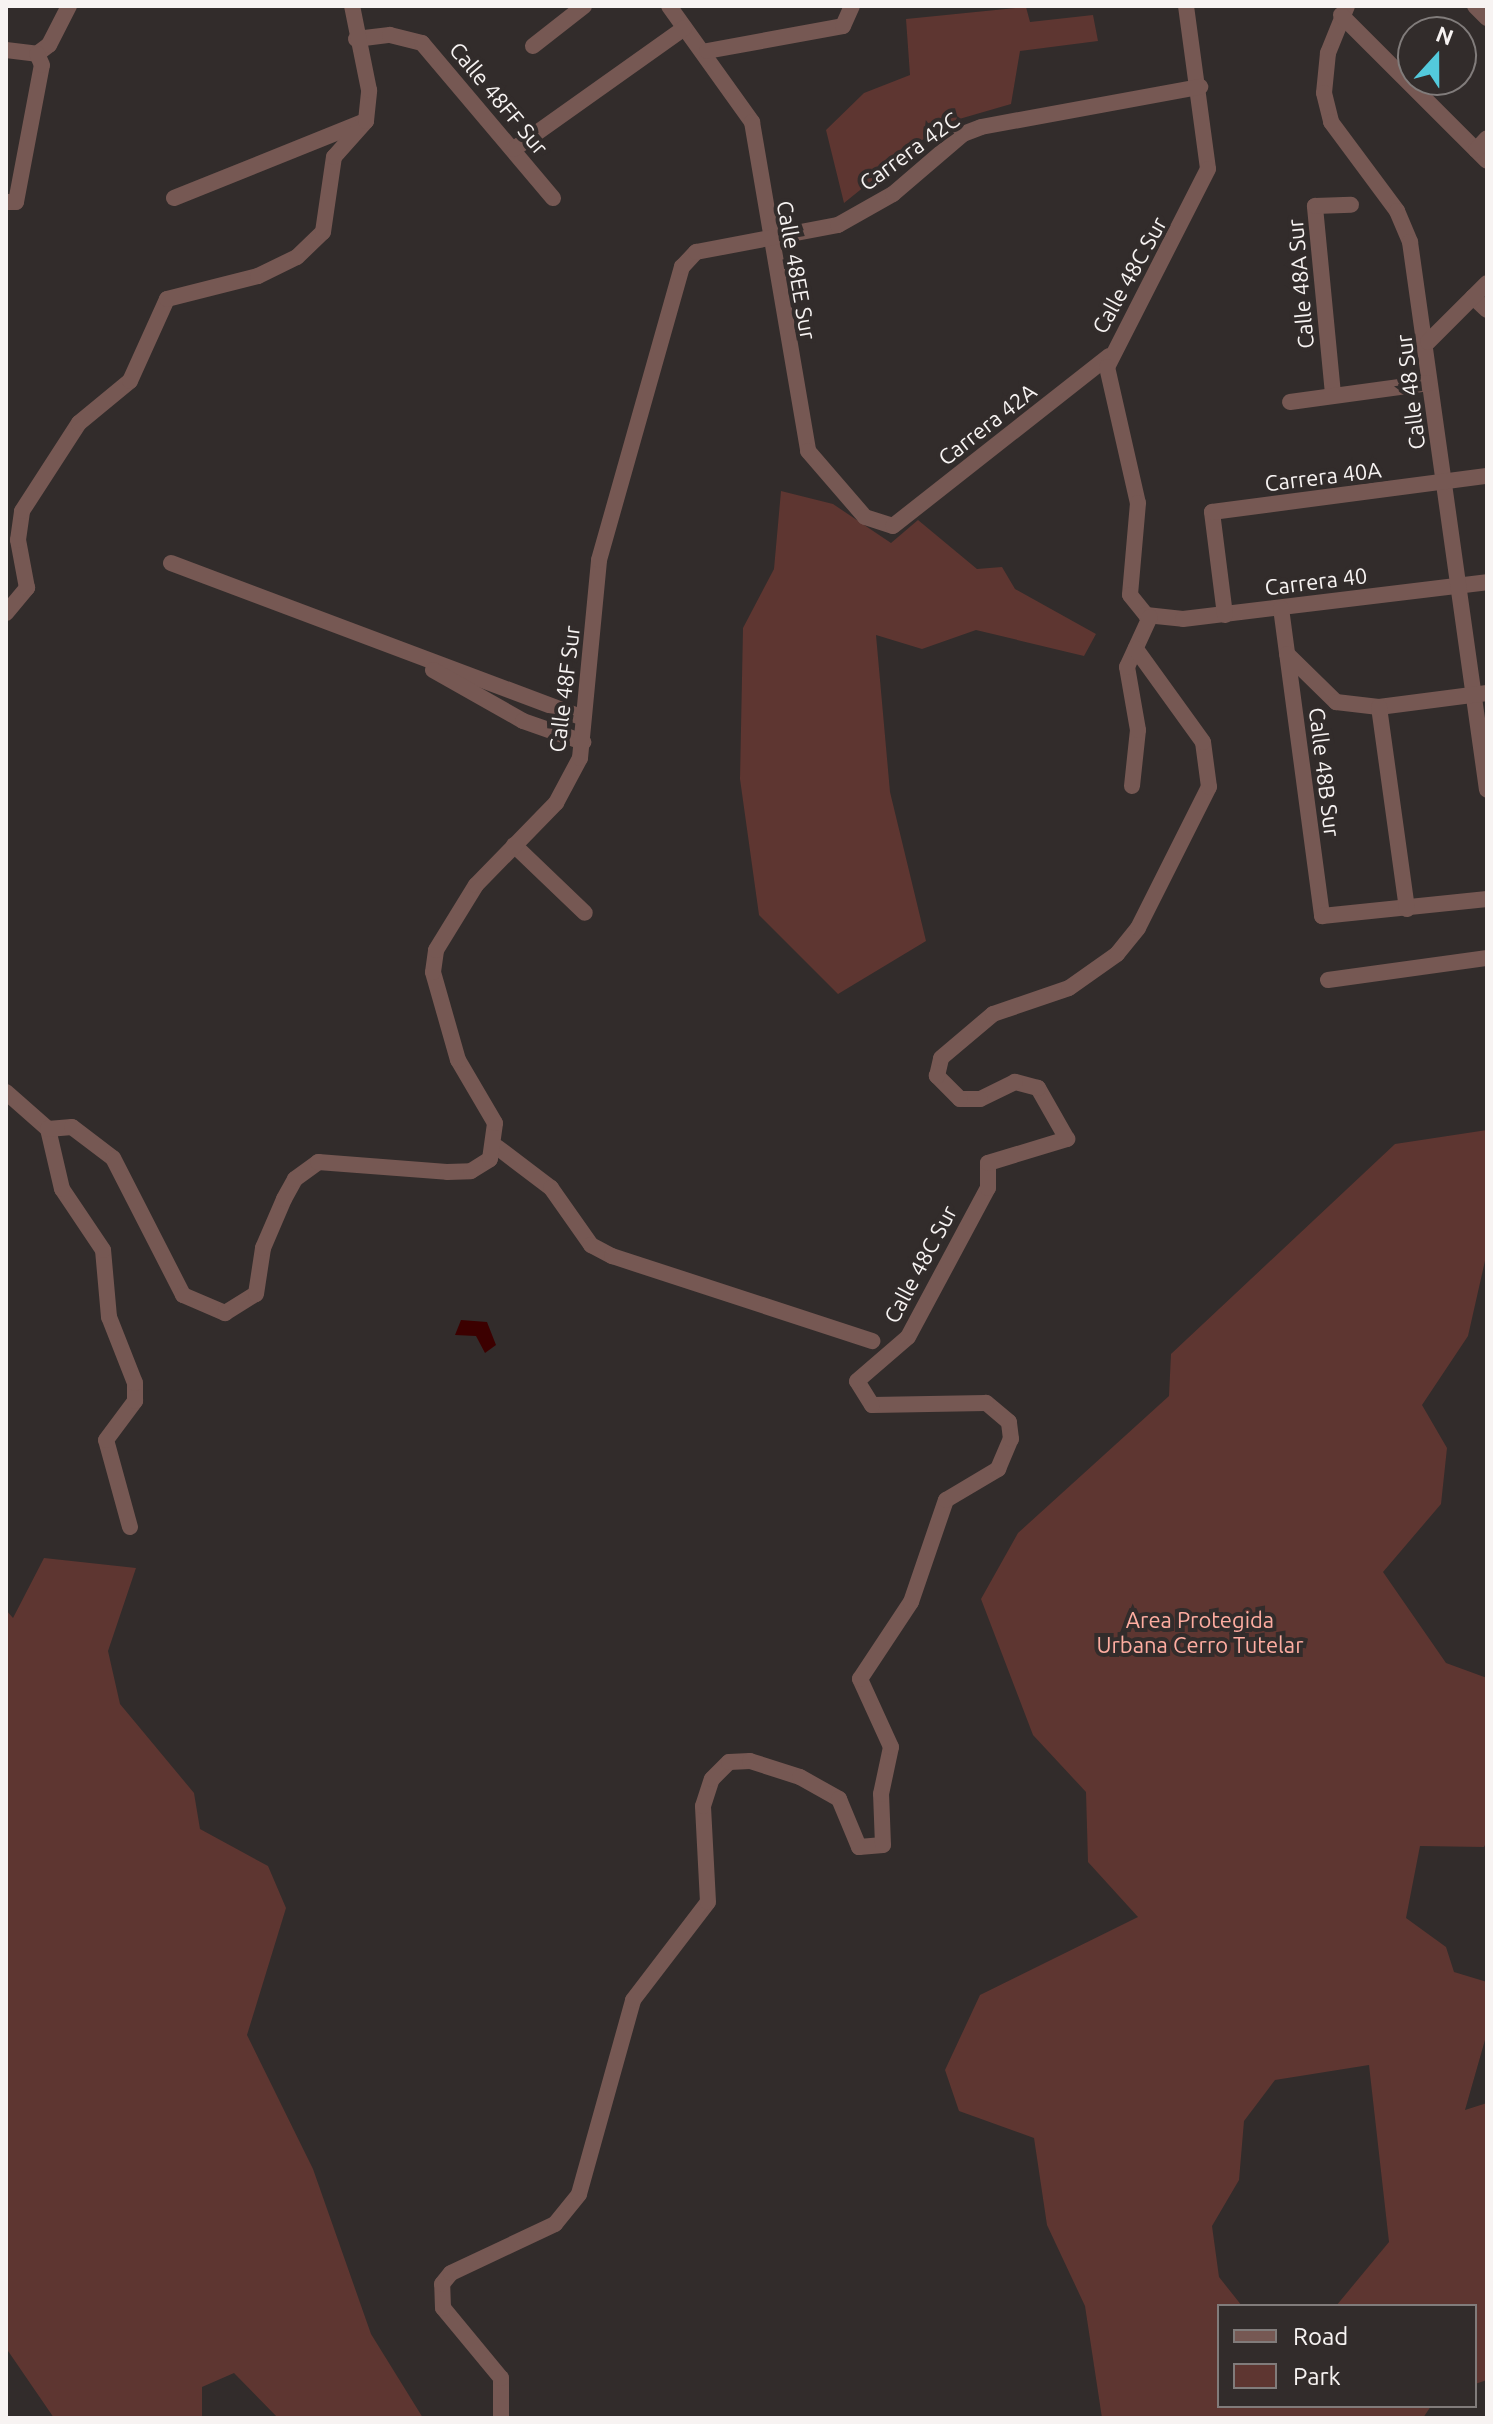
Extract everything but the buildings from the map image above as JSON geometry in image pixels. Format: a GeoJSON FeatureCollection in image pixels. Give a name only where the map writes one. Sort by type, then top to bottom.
{"type":"FeatureCollection","features":[{"type":"Feature","properties":{"kind":"street"},"geometry":{"type":"LineString","coordinates":[[37,54],[69,6]]}},
{"type":"Feature","properties":{"kind":"street"},"geometry":{"type":"LineString","coordinates":[[6,613],[27,588],[18,540],[22,511],[79,423],[130,381],[167,299],[258,276],[297,257],[323,232],[334,157],[366,121],[369,90],[356,39],[352,6]]}},
{"type":"Feature","properties":{"kind":"street"},"geometry":{"type":"LineString","coordinates":[[533,46],[584,6]]}},
{"type":"Feature","properties":{"kind":"street","name":"Calle 48EE Sur"},"geometry":{"type":"LineString","coordinates":[[669,6],[684,28],[707,51],[752,122],[766,236],[808,451],[865,517],[893,526]]}},
{"type":"Feature","properties":{"kind":"street","name":"Calle 48C Sur"},"geometry":{"type":"LineString","coordinates":[[1150,617],[1133,601],[1126,581],[1138,503],[1110,404],[1109,356],[1201,195],[1208,140],[1186,6]]}},
{"type":"Feature","properties":{"kind":"street"},"geometry":{"type":"LineString","coordinates":[[1475,6],[1487,18]]}},
{"type":"Feature","properties":{"kind":"street"},"geometry":{"type":"LineString","coordinates":[[707,51],[843,26],[852,10]]}},
{"type":"Feature","properties":{"kind":"street"},"geometry":{"type":"LineString","coordinates":[[1344,10],[1483,150]]}},
{"type":"Feature","properties":{"kind":"street","name":"Calle 48 Sur"},"geometry":{"type":"LineString","coordinates":[[1344,10],[1328,53],[1331,122],[1397,211],[1428,342],[1429,383],[1456,586],[1480,694],[1487,790]]}},
{"type":"Feature","properties":{"kind":"street"},"geometry":{"type":"LineString","coordinates":[[514,149],[684,28]]}},
{"type":"Feature","properties":{"kind":"street","name":"Calle 48FF Sur"},"geometry":{"type":"LineString","coordinates":[[356,39],[390,35],[422,43],[553,198]]}},
{"type":"Feature","properties":{"kind":"street"},"geometry":{"type":"LineString","coordinates":[[6,50],[37,54]]}},
{"type":"Feature","properties":{"kind":"street"},"geometry":{"type":"LineString","coordinates":[[6,202],[16,202],[42,65],[37,54]]}},
{"type":"Feature","properties":{"kind":"street","name":"Carrera 42C"},"geometry":{"type":"LineString","coordinates":[[696,252],[766,236],[838,225],[893,194],[981,127],[1200,87]]}},
{"type":"Feature","properties":{"kind":"street"},"geometry":{"type":"LineString","coordinates":[[174,198],[366,121]]}},
{"type":"Feature","properties":{"kind":"street","name":"Calle 48A Sur"},"geometry":{"type":"LineString","coordinates":[[1333,394],[1315,206],[1351,205]]}},
{"type":"Feature","properties":{"kind":"street","name":"Calle 48F Sur"},"geometry":{"type":"LineString","coordinates":[[497,1147],[491,1109],[458,1060],[433,972],[452,921],[514,845],[556,803],[583,742],[580,717],[599,560],[635,449],[671,286],[696,252]]}},
{"type":"Feature","properties":{"kind":"street"},"geometry":{"type":"LineString","coordinates":[[1428,342],[1487,283]]}},
{"type":"Feature","properties":{"kind":"street"},"geometry":{"type":"LineString","coordinates":[[1473,297],[1487,310]]}},
{"type":"Feature","properties":{"kind":"street","name":"Carrera 42A"},"geometry":{"type":"LineString","coordinates":[[893,526],[1109,356]]}},
{"type":"Feature","properties":{"kind":"street"},"geometry":{"type":"LineString","coordinates":[[1290,402],[1429,383]]}},
{"type":"Feature","properties":{"kind":"street","name":"Carrera 40A"},"geometry":{"type":"LineString","coordinates":[[1225,615],[1212,512],[1487,476]]}},
{"type":"Feature","properties":{"kind":"street"},"geometry":{"type":"LineString","coordinates":[[171,563],[580,717]]}},
{"type":"Feature","properties":{"kind":"street","name":"Carrera 40"},"geometry":{"type":"LineString","coordinates":[[1150,617],[1225,615],[1487,582]]}},
{"type":"Feature","properties":{"kind":"street","name":"Calle 48B Sur"},"geometry":{"type":"LineString","coordinates":[[1281,608],[1319,910],[1346,918],[1407,909]]}},
{"type":"Feature","properties":{"kind":"street"},"geometry":{"type":"LineString","coordinates":[[1132,786],[1139,744],[1127,667],[1150,617]]}},
{"type":"Feature","properties":{"kind":"street"},"geometry":{"type":"LineString","coordinates":[[398,648],[523,721],[583,742]]}},
{"type":"Feature","properties":{"kind":"street","name":"Calle 48C Sur"},"geometry":{"type":"LineString","coordinates":[[501,2418],[501,2378],[443,2308],[442,2284],[451,2273],[555,2224],[579,2194],[633,2000],[704,1910],[710,1866],[703,1806],[712,1779],[729,1762],[750,1761],[832,1791],[853,1841],[867,1849],[883,1845],[881,1794],[891,1747],[860,1679],[911,1602],[946,1500],[998,1469],[1011,1439],[1009,1422],[986,1403],[872,1405],[857,1381],[908,1337],[988,1188],[988,1163],[1067,1139],[1038,1088],[1015,1082],[980,1099],[960,1099],[937,1076],[941,1058],[993,1014],[1069,988],[1117,954],[1138,928],[1209,787],[1203,742],[1136,649]]}},
{"type":"Feature","properties":{"kind":"street"},"geometry":{"type":"LineString","coordinates":[[1287,654],[1336,702],[1379,707],[1480,694]]}},
{"type":"Feature","properties":{"kind":"street"},"geometry":{"type":"LineString","coordinates":[[1379,707],[1407,909],[1487,899]]}},
{"type":"Feature","properties":{"kind":"street"},"geometry":{"type":"LineString","coordinates":[[514,845],[585,913]]}},
{"type":"Feature","properties":{"kind":"street"},"geometry":{"type":"LineString","coordinates":[[1328,980],[1487,958]]}},
{"type":"Feature","properties":{"kind":"street"},"geometry":{"type":"LineString","coordinates":[[6,1092],[48,1129],[62,1189],[103,1250],[109,1317],[135,1383],[135,1401],[106,1440],[130,1527]]}},
{"type":"Feature","properties":{"kind":"street"},"geometry":{"type":"LineString","coordinates":[[48,1129],[72,1127],[113,1158],[183,1295],[225,1313],[256,1294],[263,1248],[284,1199],[295,1179],[318,1162],[471,1171],[497,1147],[551,1188],[591,1245],[612,1256],[872,1341]]}},
{"type":"Feature","properties":{"kind":"green space"},"geometry":{"type":"Polygon","coordinates":[[[1026,7],[1030,22],[1093,15],[1098,41],[1020,51],[1011,104],[942,124],[844,203],[826,130],[864,93],[910,75],[906,19],[1026,7]]]}},
{"type":"Feature","properties":{"kind":"green space"},"geometry":{"type":"Polygon","coordinates":[[[781,491],[833,504],[891,543],[918,520],[977,569],[1002,567],[1015,589],[1096,634],[1084,656],[976,630],[922,649],[876,635],[890,792],[926,941],[838,994],[759,915],[740,779],[743,628],[774,569],[781,491]]]}},
{"type":"Feature","properties":{"kind":"green space","name":"Area Protegida Urbana Cerro Tutelar"},"geometry":{"type":"Polygon","coordinates":[[[1487,1130],[1487,1252],[1468,1336],[1422,1405],[1447,1448],[1441,1504],[1383,1572],[1446,1663],[1487,1678],[1487,1841],[1484,1847],[1420,1846],[1406,1918],[1446,1947],[1454,1972],[1487,1982],[1487,2033],[1465,2110],[1487,2103],[1487,2380],[1477,2383],[1477,2304],[1338,2304],[1389,2242],[1369,2065],[1275,2080],[1244,2121],[1239,2180],[1212,2226],[1219,2277],[1240,2304],[1217,2304],[1217,2408],[1430,2408],[1423,2418],[1102,2418],[1085,2306],[1047,2225],[1034,2138],[959,2111],[945,2070],[980,1995],[1138,1917],[1088,1862],[1086,1792],[1033,1735],[981,1599],[1018,1533],[1169,1396],[1171,1354],[1395,1144],[1487,1130]]]}},
{"type":"Feature","properties":{"kind":"green space"},"geometry":{"type":"Polygon","coordinates":[[[44,1558],[136,1568],[108,1651],[120,1704],[194,1793],[200,1829],[268,1866],[286,1908],[247,2035],[313,2169],[371,2334],[423,2418],[278,2418],[234,2373],[202,2387],[202,2418],[54,2418],[6,2348],[6,1610],[13,1618],[44,1558]]]}},
{"type":"Feature","properties":{"kind":"shaded area"},"geometry":{"type":"Polygon","coordinates":[[[461,1320],[487,1322],[496,1345],[485,1353],[476,1336],[455,1335],[461,1320]]]}}]}
